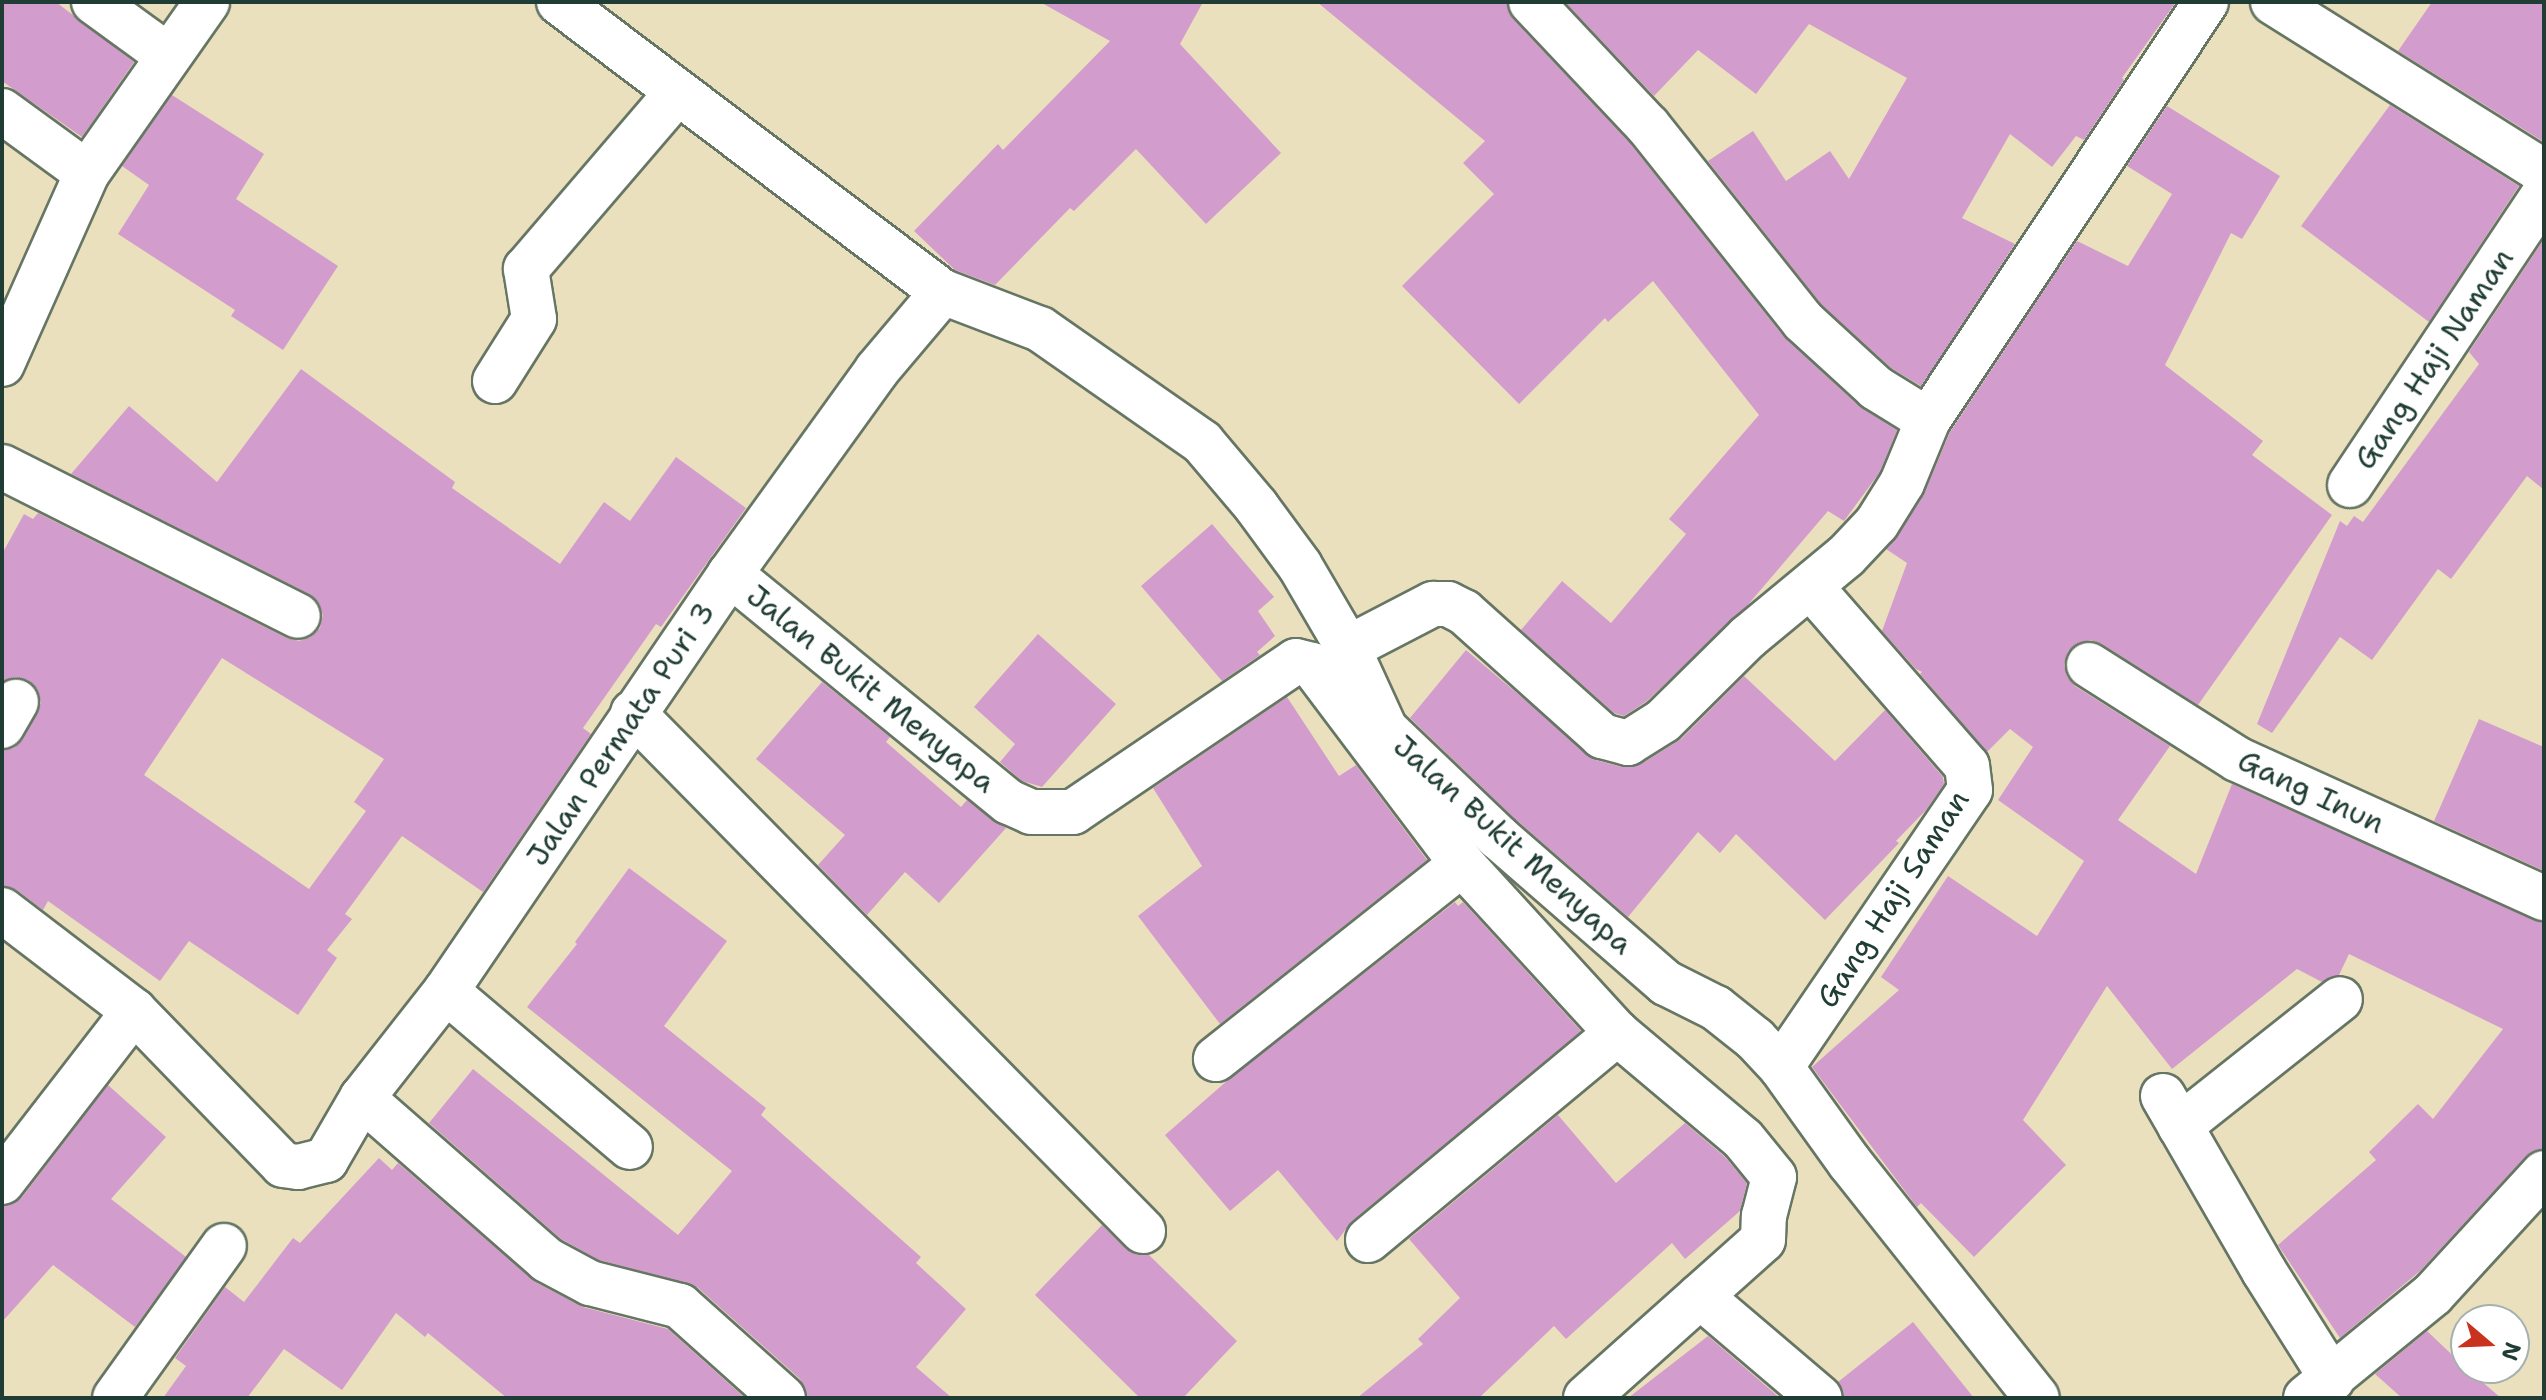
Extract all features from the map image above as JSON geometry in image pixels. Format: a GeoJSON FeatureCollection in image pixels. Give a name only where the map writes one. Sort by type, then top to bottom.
{"type":"FeatureCollection","features":[{"type":"Feature","properties":{"kind":"street"},"geometry":{"type":"LineString","coordinates":[[94,2],[167,55]]}},
{"type":"Feature","properties":{"kind":"street"},"geometry":{"type":"LineString","coordinates":[[2,364],[87,173],[207,2]]}},
{"type":"Feature","properties":{"kind":"street","name":"Jalan Bukit Menyapa"},"geometry":{"type":"LineString","coordinates":[[559,2],[943,292],[1040,329],[1202,442],[1256,506],[1291,554],[1348,648],[1385,729],[1498,837],[1666,983],[1716,1008],[1755,1039],[1781,1067],[1850,1163],[2037,1398]]}},
{"type":"Feature","properties":{"kind":"street"},"geometry":{"type":"LineString","coordinates":[[1531,2],[1648,126],[1803,321],[1876,388],[1928,420]]}},
{"type":"Feature","properties":{"kind":"street"},"geometry":{"type":"LineString","coordinates":[[1348,648],[1433,604],[1448,604],[1464,612],[1602,736],[1628,743],[1663,721],[1748,637],[1811,587],[1877,523],[1902,483],[1928,420],[2206,2]]}},
{"type":"Feature","properties":{"kind":"street"},"geometry":{"type":"LineString","coordinates":[[2273,2],[2544,172]]}},
{"type":"Feature","properties":{"kind":"street"},"geometry":{"type":"LineString","coordinates":[[495,381],[534,319],[526,269],[677,93]]}},
{"type":"Feature","properties":{"kind":"street"},"geometry":{"type":"LineString","coordinates":[[2,111],[87,173]]}},
{"type":"Feature","properties":{"kind":"street","name":"Gang Haji Naman"},"geometry":{"type":"LineString","coordinates":[[2350,485],[2544,194]]}},
{"type":"Feature","properties":{"kind":"street","name":"Jalan Permata Puri 3"},"geometry":{"type":"LineString","coordinates":[[134,1011],[283,1165],[298,1167],[326,1160],[362,1098],[446,991],[730,574],[877,370],[943,292]]}},
{"type":"Feature","properties":{"kind":"street"},"geometry":{"type":"LineString","coordinates":[[2,467],[298,616]]}},
{"type":"Feature","properties":{"kind":"street","name":"Jalan Bukit Menyapa"},"geometry":{"type":"LineString","coordinates":[[730,574],[1009,802],[1031,812],[1073,812],[1296,661],[1312,665],[1462,864],[1216,1059]]}},
{"type":"Feature","properties":{"kind":"street","name":"Gang Haji Saman"},"geometry":{"type":"LineString","coordinates":[[1781,1067],[1970,790],[1967,766],[1811,587]]}},
{"type":"Feature","properties":{"kind":"street","name":"Gang Inun"},"geometry":{"type":"LineString","coordinates":[[2089,665],[2237,759],[2544,898]]}},
{"type":"Feature","properties":{"kind":"street"},"geometry":{"type":"LineString","coordinates":[[633,713],[1143,1231]]}},
{"type":"Feature","properties":{"kind":"street"},"geometry":{"type":"LineString","coordinates":[[1462,864],[1617,1033],[1743,1139],[1774,1177],[1764,1216],[1763,1240],[1586,1398]]}},
{"type":"Feature","properties":{"kind":"street"},"geometry":{"type":"LineString","coordinates":[[2,910],[134,1011],[2,1182]]}},
{"type":"Feature","properties":{"kind":"street"},"geometry":{"type":"LineString","coordinates":[[446,991],[630,1147]]}},
{"type":"Feature","properties":{"kind":"street"},"geometry":{"type":"LineString","coordinates":[[2340,999],[2172,1111],[2264,1271],[2319,1388],[2433,1294],[2544,1173]]}},
{"type":"Feature","properties":{"kind":"street"},"geometry":{"type":"LineString","coordinates":[[1368,1240],[1617,1033]]}},
{"type":"Feature","properties":{"kind":"street"},"geometry":{"type":"LineString","coordinates":[[362,1098],[547,1260],[590,1283],[680,1306],[703,1323],[783,1398]]}},
{"type":"Feature","properties":{"kind":"street"},"geometry":{"type":"LineString","coordinates":[[115,1398],[224,1246]]}},
{"type":"Feature","properties":{"kind":"street"},"geometry":{"type":"LineString","coordinates":[[1700,1296],[1820,1398]]}},
{"type":"Feature","properties":{"kind":"building"},"geometry":{"type":"Polygon","coordinates":[[[2,2],[56,2],[134,62],[82,137],[2,81],[2,2]]]}},
{"type":"Feature","properties":{"kind":"building"},"geometry":{"type":"Polygon","coordinates":[[[1040,2],[1203,2],[1180,44],[1281,153],[1206,224],[1136,149],[1074,211],[1070,208],[995,285],[955,270],[914,231],[998,144],[1003,150],[1110,41],[1040,2]]]}},
{"type":"Feature","properties":{"kind":"building"},"geometry":{"type":"Polygon","coordinates":[[[1317,2],[1507,2],[1513,19],[1629,142],[1784,337],[1859,406],[1897,430],[1880,472],[1844,521],[1828,511],[1746,607],[1647,701],[1624,716],[1614,713],[1521,630],[1562,581],[1611,623],[1686,534],[1669,519],[1759,415],[1653,281],[1608,322],[1605,318],[1519,404],[1402,286],[1494,194],[1463,163],[1485,141],[1317,2]]]}},
{"type":"Feature","properties":{"kind":"building"},"geometry":{"type":"Polygon","coordinates":[[[1565,2],[2176,2],[2122,78],[2124,80],[2084,140],[2076,136],[2052,167],[2010,134],[1962,218],[2015,244],[1921,386],[1891,368],[1821,304],[1708,161],[1753,131],[1786,181],[1830,151],[1849,179],[1907,78],[1809,24],[1756,94],[1698,50],[1654,96],[1565,2]]]}},
{"type":"Feature","properties":{"kind":"building"},"geometry":{"type":"Polygon","coordinates":[[[2432,2],[2544,2],[2544,142],[2398,51],[2432,2]]]}},
{"type":"Feature","properties":{"kind":"building"},"geometry":{"type":"Polygon","coordinates":[[[172,95],[264,154],[236,199],[338,266],[283,350],[231,316],[235,310],[118,234],[149,185],[122,166],[172,95]]]}},
{"type":"Feature","properties":{"kind":"building"},"geometry":{"type":"Polygon","coordinates":[[[2390,105],[2519,186],[2429,322],[2301,226],[2390,105]]]}},
{"type":"Feature","properties":{"kind":"building"},"geometry":{"type":"Polygon","coordinates":[[[2167,106],[2280,176],[2242,239],[2231,233],[2165,365],[2263,441],[2252,455],[2332,515],[2198,705],[2102,644],[2091,640],[2078,643],[2068,651],[2064,665],[2067,677],[2075,686],[2170,746],[2118,820],[2196,874],[2232,784],[2544,923],[2544,1148],[2526,1156],[2420,1271],[2340,1338],[2278,1245],[2376,1160],[2369,1152],[2418,1104],[2433,1119],[2503,1029],[2349,954],[2339,975],[2322,982],[2297,969],[2172,1069],[2107,986],[2023,1120],[2066,1165],[1974,1257],[1921,1203],[1917,1207],[1812,1067],[1899,990],[1881,977],[1948,876],[2037,936],[2084,861],[1998,800],[2033,747],[2010,729],[1987,752],[1920,674],[1922,672],[1882,631],[1907,563],[1886,549],[1923,496],[1950,432],[2077,241],[2128,266],[2172,194],[2127,166],[2167,106]]]}},
{"type":"Feature","properties":{"kind":"building"},"geometry":{"type":"Polygon","coordinates":[[[2544,239],[2544,490],[2527,476],[2451,579],[2438,569],[2372,660],[2340,637],[2272,733],[2257,724],[2340,521],[2347,526],[2354,516],[2363,522],[2479,364],[2469,352],[2544,239]]]}},
{"type":"Feature","properties":{"kind":"building"},"geometry":{"type":"Polygon","coordinates":[[[301,369],[455,482],[452,488],[560,564],[604,502],[630,521],[676,457],[746,508],[661,627],[656,624],[583,728],[591,734],[483,892],[402,836],[345,914],[352,919],[327,950],[337,958],[298,1015],[189,941],[160,981],[48,901],[43,910],[17,890],[2,886],[2,751],[14,748],[23,739],[41,703],[37,689],[28,680],[15,677],[2,682],[2,554],[24,514],[33,519],[38,513],[287,638],[299,641],[311,637],[320,628],[323,615],[319,603],[309,594],[71,474],[129,406],[217,482],[301,369]],[[222,658],[144,775],[309,889],[366,811],[354,802],[384,759],[222,658]]]}},
{"type":"Feature","properties":{"kind":"building"},"geometry":{"type":"Polygon","coordinates":[[[1212,524],[1274,597],[1258,611],[1275,636],[1257,652],[1260,655],[1222,681],[1141,586],[1212,524]]]}},
{"type":"Feature","properties":{"kind":"building"},"geometry":{"type":"Polygon","coordinates":[[[1038,634],[1116,704],[1042,787],[1022,781],[1000,762],[1015,744],[974,707],[1038,634]]]}},
{"type":"Feature","properties":{"kind":"building"},"geometry":{"type":"Polygon","coordinates":[[[1466,650],[1596,760],[1622,767],[1641,764],[1681,739],[1744,676],[1835,761],[1885,710],[1943,777],[1944,784],[1926,810],[1896,841],[1899,843],[1825,920],[1736,834],[1720,853],[1698,832],[1628,917],[1515,819],[1410,718],[1466,650]]]}},
{"type":"Feature","properties":{"kind":"building"},"geometry":{"type":"Polygon","coordinates":[[[822,682],[890,737],[886,742],[961,807],[967,800],[1006,828],[939,903],[905,872],[867,915],[818,865],[845,835],[756,759],[822,682]]]}},
{"type":"Feature","properties":{"kind":"building"},"geometry":{"type":"Polygon","coordinates":[[[1287,697],[1339,776],[1356,765],[1427,860],[1220,1024],[1138,916],[1202,866],[1153,788],[1287,697]]]}},
{"type":"Feature","properties":{"kind":"building"},"geometry":{"type":"Polygon","coordinates":[[[2479,719],[2544,747],[2544,871],[2434,821],[2479,719]]]}},
{"type":"Feature","properties":{"kind":"building"},"geometry":{"type":"Polygon","coordinates":[[[629,868],[727,941],[664,1026],[766,1108],[761,1115],[921,1257],[916,1263],[966,1309],[916,1367],[952,1398],[807,1398],[800,1379],[697,1287],[599,1260],[561,1239],[429,1123],[473,1069],[678,1235],[732,1171],[527,1007],[577,944],[575,942],[629,868]]]}},
{"type":"Feature","properties":{"kind":"building"},"geometry":{"type":"Polygon","coordinates":[[[1455,902],[1458,906],[1463,902],[1581,1031],[1352,1221],[1337,1241],[1278,1170],[1230,1211],[1165,1135],[1228,1080],[1455,902]]]}},
{"type":"Feature","properties":{"kind":"building"},"geometry":{"type":"Polygon","coordinates":[[[108,1085],[166,1137],[111,1199],[186,1257],[135,1327],[53,1265],[2,1322],[2,1206],[22,1197],[108,1085]]]}},
{"type":"Feature","properties":{"kind":"building"},"geometry":{"type":"Polygon","coordinates":[[[1558,1115],[1616,1183],[1685,1123],[1725,1157],[1747,1183],[1740,1211],[1685,1259],[1672,1243],[1566,1339],[1554,1326],[1479,1398],[1357,1398],[1423,1344],[1418,1339],[1460,1298],[1409,1239],[1558,1115]]]}},
{"type":"Feature","properties":{"kind":"building"},"geometry":{"type":"Polygon","coordinates":[[[379,1158],[392,1170],[398,1163],[535,1282],[583,1307],[668,1329],[745,1398],[507,1398],[428,1333],[425,1337],[396,1313],[342,1390],[284,1349],[247,1398],[163,1398],[186,1366],[175,1358],[225,1287],[244,1302],[293,1238],[300,1243],[379,1158]]]}},
{"type":"Feature","properties":{"kind":"building"},"geometry":{"type":"Polygon","coordinates":[[[1102,1225],[1126,1249],[1137,1255],[1149,1255],[1237,1341],[1183,1398],[1140,1398],[1035,1295],[1102,1225]]]}},
{"type":"Feature","properties":{"kind":"building"},"geometry":{"type":"Polygon","coordinates":[[[1913,1322],[1974,1398],[1844,1398],[1838,1382],[1913,1322]]]}},
{"type":"Feature","properties":{"kind":"building"},"geometry":{"type":"Polygon","coordinates":[[[2427,1331],[2450,1353],[2450,1384],[2485,1384],[2501,1398],[2402,1398],[2375,1374],[2427,1331]]]}},
{"type":"Feature","properties":{"kind":"building"},"geometry":{"type":"Polygon","coordinates":[[[1708,1336],[1780,1398],[1628,1398],[1708,1336]]]}}]}
